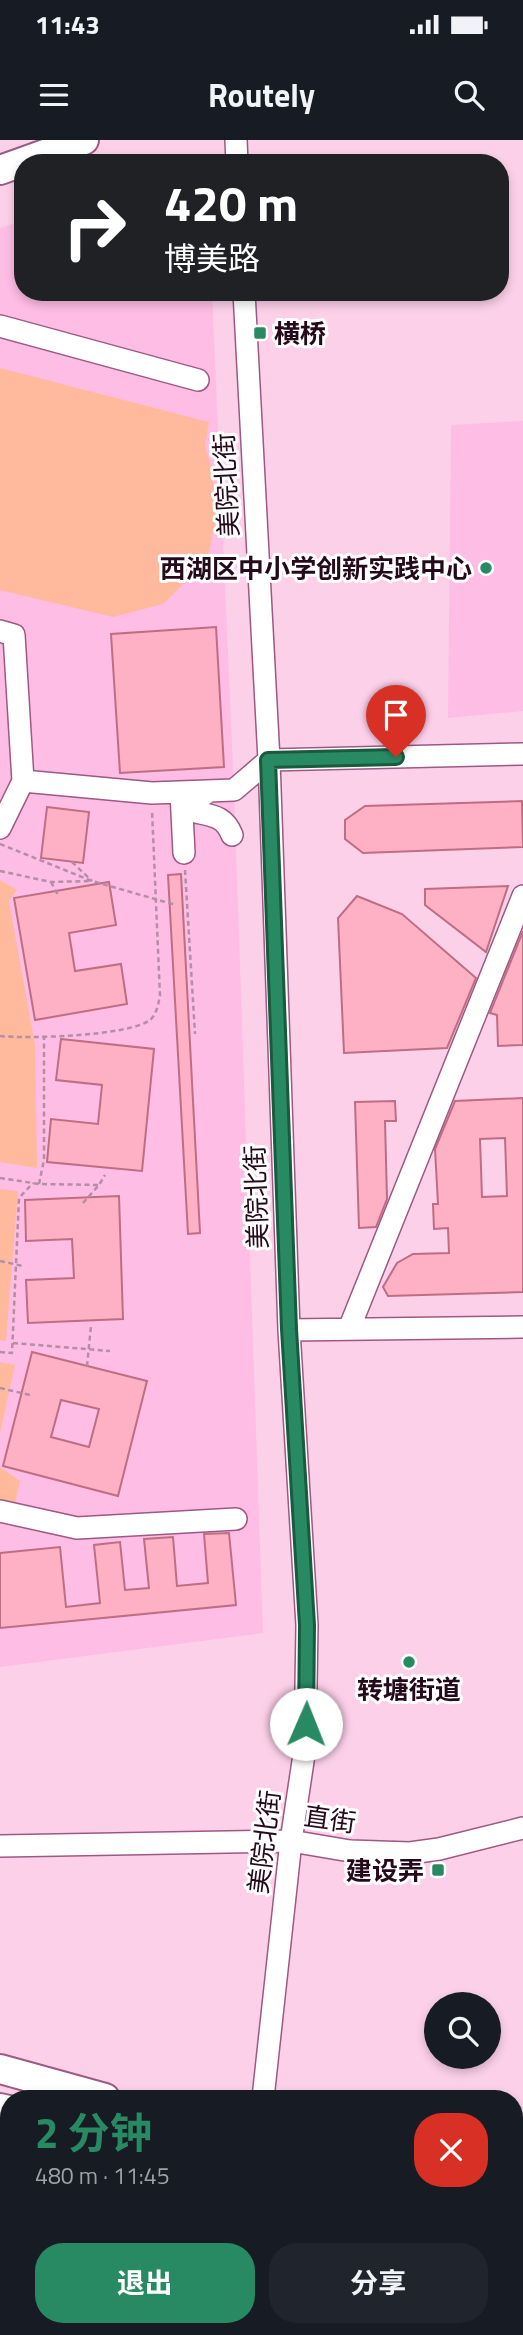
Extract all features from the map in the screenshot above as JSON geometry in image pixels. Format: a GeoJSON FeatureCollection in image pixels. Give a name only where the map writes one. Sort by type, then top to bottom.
{"type":"FeatureCollection","features":[{"type":"Feature","properties":{"kind":"main road"},"geometry":{"type":"LineString","coordinates":[[45,154],[84,140]]}},
{"type":"Feature","properties":{"kind":"main road"},"geometry":{"type":"LineString","coordinates":[[0,2069],[76,2090]]}},
{"type":"Feature","properties":{"kind":"street","name":"美院北街"},"geometry":{"type":"LineString","coordinates":[[244,301],[268,760],[289,1329],[307,1625],[305,1748],[291,1841],[263,2090]]}},
{"type":"Feature","properties":{"kind":"street"},"geometry":{"type":"LineString","coordinates":[[0,326],[198,380]]}},
{"type":"Feature","properties":{"kind":"street"},"geometry":{"type":"LineString","coordinates":[[0,631],[14,635],[23,781],[0,828]]}},
{"type":"Feature","properties":{"kind":"street"},"geometry":{"type":"LineString","coordinates":[[23,781],[152,793],[234,790],[268,760],[523,754]]}},
{"type":"Feature","properties":{"kind":"street"},"geometry":{"type":"LineString","coordinates":[[210,791],[195,800],[196,812],[215,816],[227,823],[232,835]]}},
{"type":"Feature","properties":{"kind":"street"},"geometry":{"type":"LineString","coordinates":[[181,792],[184,853]]}},
{"type":"Feature","properties":{"kind":"street"},"geometry":{"type":"LineString","coordinates":[[349,1329],[523,896]]}},
{"type":"Feature","properties":{"kind":"street"},"geometry":{"type":"LineString","coordinates":[[289,1329],[523,1327]]}},
{"type":"Feature","properties":{"kind":"street"},"geometry":{"type":"LineString","coordinates":[[0,1511],[77,1528],[236,1519]]}},
{"type":"Feature","properties":{"kind":"street","name":"直街"},"geometry":{"type":"LineString","coordinates":[[0,1846],[291,1841],[350,1852],[410,1853],[439,1849],[523,1828]]}},
{"type":"Feature","properties":{"kind":"path"},"geometry":{"type":"LineString","coordinates":[[0,1036],[44,1037],[132,1027],[148,1022],[155,1015],[159,984],[152,793]]}},
{"type":"Feature","properties":{"kind":"path"},"geometry":{"type":"LineString","coordinates":[[0,844],[92,881],[176,905]]}},
{"type":"Feature","properties":{"kind":"path"},"geometry":{"type":"LineString","coordinates":[[184,853],[195,1034]]}},
{"type":"Feature","properties":{"kind":"path"},"geometry":{"type":"LineString","coordinates":[[72,862],[92,881]]}},
{"type":"Feature","properties":{"kind":"path"},"geometry":{"type":"LineString","coordinates":[[0,871],[51,882],[92,881]]}},
{"type":"Feature","properties":{"kind":"path"},"geometry":{"type":"LineString","coordinates":[[51,882],[59,897]]}},
{"type":"Feature","properties":{"kind":"path"},"geometry":{"type":"LineString","coordinates":[[39,1184],[44,1160],[44,1037]]}},
{"type":"Feature","properties":{"kind":"path"},"geometry":{"type":"LineString","coordinates":[[83,1203],[105,1175]]}},
{"type":"Feature","properties":{"kind":"path"},"geometry":{"type":"LineString","coordinates":[[0,1178],[39,1184],[99,1185]]}},
{"type":"Feature","properties":{"kind":"path"},"geometry":{"type":"LineString","coordinates":[[0,1352],[12,1353],[19,1198],[33,1183]]}},
{"type":"Feature","properties":{"kind":"path"},"geometry":{"type":"LineString","coordinates":[[0,1261],[23,1266]]}},
{"type":"Feature","properties":{"kind":"path"},"geometry":{"type":"LineString","coordinates":[[87,1366],[91,1326]]}},
{"type":"Feature","properties":{"kind":"path"},"geometry":{"type":"LineString","coordinates":[[13,1343],[110,1350]]}},
{"type":"Feature","properties":{"kind":"path"},"geometry":{"type":"LineString","coordinates":[[0,1388],[30,1395]]}},
{"type":"Feature","properties":{"kind":"shaded area"},"geometry":{"type":"Polygon","coordinates":[[[14,223],[14,301],[212,301],[234,790],[263,1633],[0,1667],[0,228],[14,223]]]}},
{"type":"Feature","properties":{"kind":"shaded area"},"geometry":{"type":"Polygon","coordinates":[[[0,368],[209,422],[205,446],[212,470],[216,519],[207,561],[163,604],[113,617],[0,590],[0,368]]]}},
{"type":"Feature","properties":{"kind":"shaded area","name":"西湖区中小学创新实践中心"},"geometry":{"type":"Polygon","coordinates":[[[523,421],[523,711],[448,718],[451,425],[523,421]]]}},
{"type":"Feature","properties":{"kind":"shaded area"},"geometry":{"type":"Polygon","coordinates":[[[0,880],[17,890],[9,901],[35,1045],[37,1168],[0,1162],[0,880]]]}},
{"type":"Feature","properties":{"kind":"shaded area"},"geometry":{"type":"Polygon","coordinates":[[[0,1189],[18,1191],[6,1341],[0,1340],[0,1189]]]}},
{"type":"Feature","properties":{"kind":"shaded area"},"geometry":{"type":"Polygon","coordinates":[[[0,1362],[15,1365],[0,1433],[0,1362]]]}},
{"type":"Feature","properties":{"kind":"shaded area"},"geometry":{"type":"Polygon","coordinates":[[[0,1467],[20,1481],[14,1508],[0,1500],[0,1467]]]}},
{"type":"Feature","properties":{"kind":"building"},"geometry":{"type":"Polygon","coordinates":[[[216,627],[224,767],[120,773],[111,634],[216,627]]]}},
{"type":"Feature","properties":{"kind":"building"},"geometry":{"type":"Polygon","coordinates":[[[522,801],[523,847],[363,853],[345,839],[345,820],[365,806],[522,801]]]}},
{"type":"Feature","properties":{"kind":"building"},"geometry":{"type":"Polygon","coordinates":[[[47,807],[89,812],[83,863],[41,858],[47,807]]]}},
{"type":"Feature","properties":{"kind":"building"},"geometry":{"type":"Polygon","coordinates":[[[181,874],[200,1233],[188,1234],[168,875],[181,874]]]}},
{"type":"Feature","properties":{"kind":"building"},"geometry":{"type":"Polygon","coordinates":[[[109,882],[116,925],[69,933],[75,971],[121,964],[127,1004],[35,1020],[14,898],[109,882]]]}},
{"type":"Feature","properties":{"kind":"building"},"geometry":{"type":"Polygon","coordinates":[[[508,886],[486,952],[425,905],[425,889],[508,886]]]}},
{"type":"Feature","properties":{"kind":"building"},"geometry":{"type":"Polygon","coordinates":[[[357,896],[402,914],[476,978],[447,1048],[344,1053],[338,918],[357,896]]]}},
{"type":"Feature","properties":{"kind":"building"},"geometry":{"type":"Polygon","coordinates":[[[523,931],[523,1045],[498,1046],[497,1015],[490,1013],[523,931]]]}},
{"type":"Feature","properties":{"kind":"building"},"geometry":{"type":"Polygon","coordinates":[[[61,1039],[154,1049],[142,1171],[47,1162],[51,1119],[98,1124],[102,1085],[56,1080],[61,1039]]]}},
{"type":"Feature","properties":{"kind":"building"},"geometry":{"type":"Polygon","coordinates":[[[523,1098],[523,1292],[388,1296],[383,1287],[397,1263],[413,1254],[449,1253],[448,1228],[434,1229],[433,1204],[438,1204],[435,1149],[455,1101],[523,1098]],[[505,1138],[480,1139],[482,1197],[507,1196],[505,1138]]]}},
{"type":"Feature","properties":{"kind":"building"},"geometry":{"type":"Polygon","coordinates":[[[395,1101],[396,1121],[385,1121],[387,1199],[376,1227],[359,1228],[355,1102],[395,1101]]]}},
{"type":"Feature","properties":{"kind":"building"},"geometry":{"type":"Polygon","coordinates":[[[119,1196],[123,1319],[28,1323],[26,1280],[74,1278],[72,1239],[26,1241],[25,1200],[119,1196]]]}},
{"type":"Feature","properties":{"kind":"building"},"geometry":{"type":"Polygon","coordinates":[[[32,1352],[147,1381],[118,1496],[3,1466],[32,1352]],[[61,1400],[51,1437],[89,1447],[99,1409],[61,1400]]]}},
{"type":"Feature","properties":{"kind":"building"},"geometry":{"type":"Polygon","coordinates":[[[229,1533],[236,1605],[0,1628],[0,1553],[60,1547],[66,1607],[100,1603],[94,1545],[120,1542],[125,1590],[149,1588],[144,1539],[173,1537],[177,1586],[208,1583],[204,1534],[229,1533]]]}},
{"type":"Feature","properties":{"kind":"place","name":"横桥"},"geometry":{"type":"Point","coordinates":[260,333]}},
{"type":"Feature","properties":{"kind":"place","name":"西湖区中小学创新实践中心"},"geometry":{"type":"Point","coordinates":[486,568]}},
{"type":"Feature","properties":{"kind":"place","name":"转塘街道"},"geometry":{"type":"Point","coordinates":[409,1662]}},
{"type":"Feature","properties":{"kind":"place","name":"建设弄"},"geometry":{"type":"Point","coordinates":[438,1870]}},
{"type":"Feature","properties":{"kind":"route"},"geometry":{"type":"LineString","coordinates":[[306,1724],[307,1625],[289,1329],[268,760],[396,757]]}}]}
